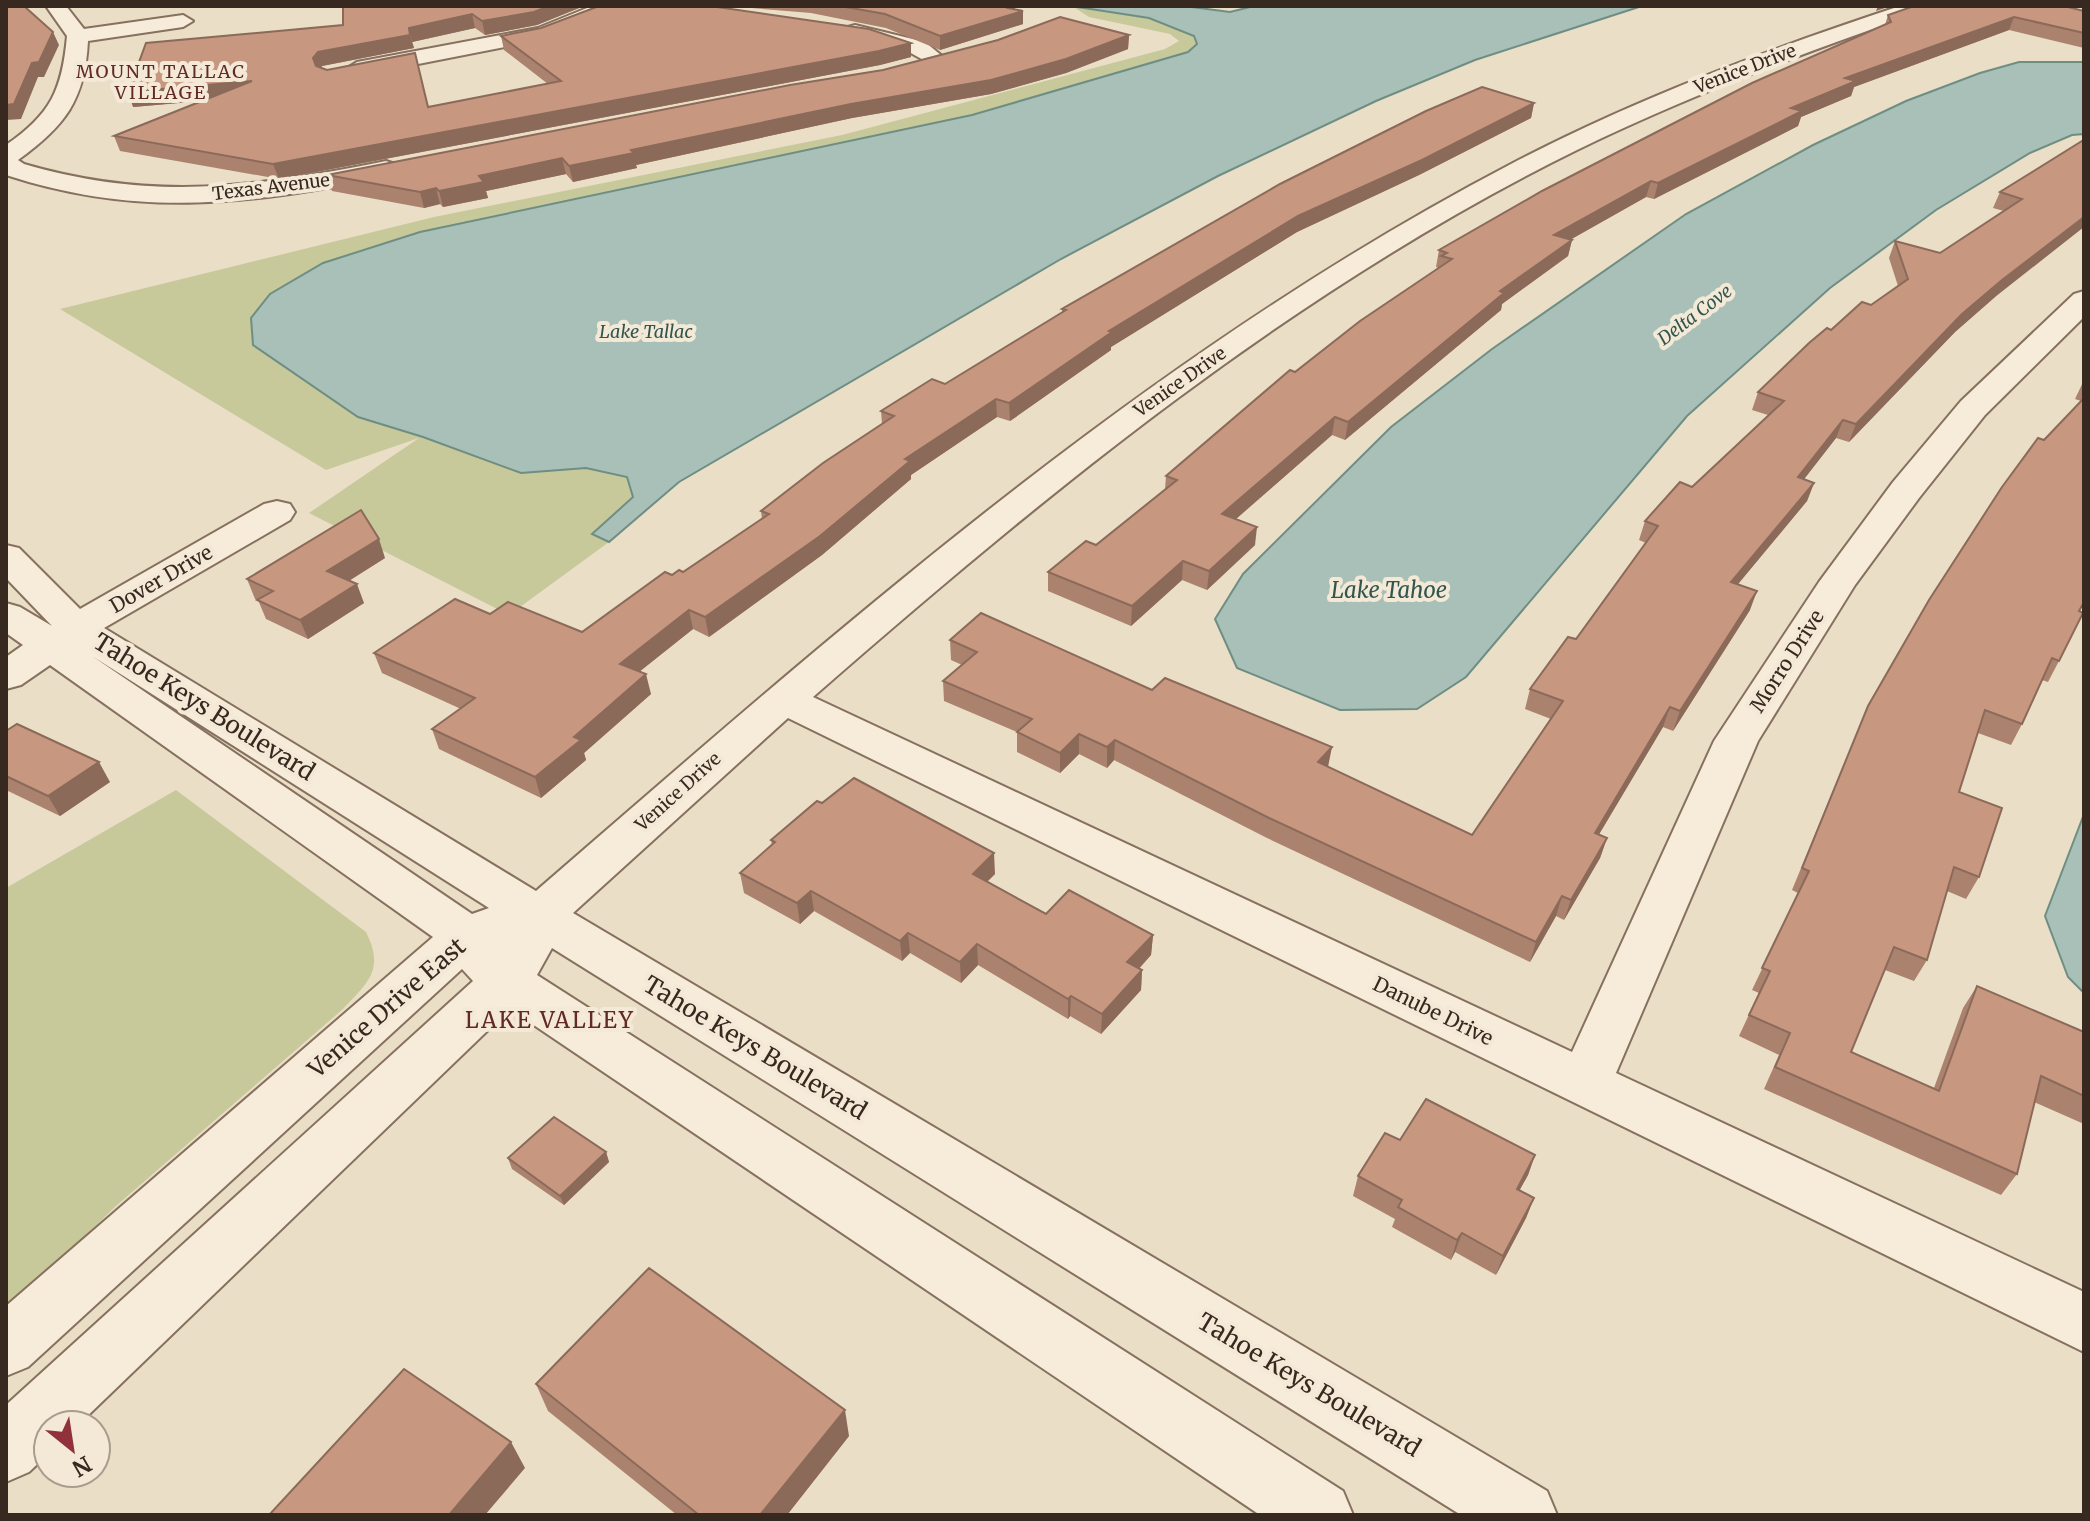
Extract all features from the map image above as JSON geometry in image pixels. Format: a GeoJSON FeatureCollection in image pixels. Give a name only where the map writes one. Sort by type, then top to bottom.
{"type":"FeatureCollection","features":[{"type":"Feature","properties":{"kind":"street"},"geometry":{"type":"LineString","coordinates":[[6,157],[55,120],[74,76],[78,36],[56,6]]}},
{"type":"Feature","properties":{"kind":"street"},"geometry":{"type":"LineString","coordinates":[[331,74],[543,33],[610,6]]}},
{"type":"Feature","properties":{"kind":"street","name":"Venice Drive"},"geometry":{"type":"LineString","coordinates":[[539,916],[783,699],[1040,484],[1188,374],[1323,284],[1518,170],[1617,122],[1714,80],[1920,6]]}},
{"type":"Feature","properties":{"kind":"street"},"geometry":{"type":"LineString","coordinates":[[78,36],[183,21]]}},
{"type":"Feature","properties":{"kind":"street"},"geometry":{"type":"LineString","coordinates":[[827,27],[898,40],[917,47],[936,60]]}},
{"type":"Feature","properties":{"kind":"street"},"geometry":{"type":"LineString","coordinates":[[909,67],[962,53]]}},
{"type":"Feature","properties":{"kind":"street","name":"Texas Avenue"},"geometry":{"type":"LineString","coordinates":[[6,164],[100,193],[167,197],[279,190],[407,165]]}},
{"type":"Feature","properties":{"kind":"street","name":"Morro Drive"},"geometry":{"type":"LineString","coordinates":[[1585,1083],[1744,728],[1838,582],[1906,490],[1973,408],[2084,300]]}},
{"type":"Feature","properties":{"kind":"street","name":"Dover Drive"},"geometry":{"type":"LineString","coordinates":[[6,676],[64,637],[277,512]]}},
{"type":"Feature","properties":{"kind":"street","name":"Tahoe Keys Boulevard"},"geometry":{"type":"LineString","coordinates":[[6,556],[64,637],[467,936],[484,962],[507,981],[1319,1515]]}},
{"type":"Feature","properties":{"kind":"street","name":"Tahoe Keys Boulevard"},"geometry":{"type":"LineString","coordinates":[[6,615],[64,637],[539,916],[1523,1515]]}},
{"type":"Feature","properties":{"kind":"street","name":"Danube Drive"},"geometry":{"type":"LineString","coordinates":[[783,699],[2084,1323]]}},
{"type":"Feature","properties":{"kind":"street"},"geometry":{"type":"LineString","coordinates":[[6,1449],[507,981],[525,952],[539,916]]}},
{"type":"Feature","properties":{"kind":"street","name":"Venice Drive East"},"geometry":{"type":"LineString","coordinates":[[6,1346],[467,936],[492,926],[539,916]]}},
{"type":"Feature","properties":{"kind":"green space"},"geometry":{"type":"Polygon","coordinates":[[[1072,6],[1149,18],[1194,36],[1197,44],[1188,52],[972,115],[420,232],[324,263],[253,345],[358,417],[521,473],[586,468],[627,477],[633,496],[593,533],[609,542],[509,615],[309,513],[419,438],[326,470],[60,309],[434,217],[842,135],[1165,49],[1179,41],[1170,34],[1089,17],[1072,6]]]}},
{"type":"Feature","properties":{"kind":"green space"},"geometry":{"type":"Polygon","coordinates":[[[176,790],[366,932],[374,966],[366,983],[343,1009],[116,1206],[6,1312],[6,888],[176,790]]]}},
{"type":"Feature","properties":{"kind":"water","name":"Lake Tallac"},"geometry":{"type":"Polygon","coordinates":[[[1071,6],[1184,6],[1230,12],[1254,6],[1642,6],[1475,60],[1376,101],[1218,176],[1061,259],[679,482],[609,542],[592,534],[633,497],[627,477],[586,468],[521,473],[358,417],[253,345],[251,318],[270,294],[323,263],[420,232],[972,115],[1188,52],[1197,44],[1194,36],[1149,18],[1071,6]]]}},
{"type":"Feature","properties":{"kind":"water","name":"Lake Tahoe"},"geometry":{"type":"Polygon","coordinates":[[[2019,62],[2084,62],[2084,134],[2072,135],[2030,153],[1936,210],[1830,288],[1687,416],[1466,677],[1417,709],[1340,710],[1237,668],[1215,619],[1243,574],[1391,427],[1492,349],[1686,214],[1813,145],[1906,101],[2019,62]]]}},
{"type":"Feature","properties":{"kind":"water"},"geometry":{"type":"Polygon","coordinates":[[[2084,814],[2084,993],[2068,977],[2045,916],[2084,814]]]}},
{"type":"Feature","properties":{"kind":"building"},"geometry":{"type":"Polygon","coordinates":[[[6,6],[24,6],[53,32],[39,62],[32,63],[14,104],[6,105],[6,6]]]}},
{"type":"Feature","properties":{"kind":"building"},"geometry":{"type":"Polygon","coordinates":[[[343,6],[549,6],[534,12],[482,21],[472,14],[409,28],[410,35],[318,52],[313,58],[316,66],[327,70],[415,53],[428,107],[561,81],[501,36],[541,28],[599,6],[710,6],[869,29],[911,43],[273,164],[114,136],[252,81],[128,92],[146,43],[343,25],[343,6]]]}},
{"type":"Feature","properties":{"kind":"building"},"geometry":{"type":"Polygon","coordinates":[[[840,6],[1011,6],[1008,8],[1023,11],[940,36],[885,14],[840,6]]]}},
{"type":"Feature","properties":{"kind":"building"},"geometry":{"type":"Polygon","coordinates":[[[1914,6],[2064,6],[2084,11],[2084,33],[2014,17],[1845,78],[1856,81],[1791,108],[1802,111],[1658,183],[1651,181],[1554,235],[1572,240],[1500,291],[1504,293],[1348,422],[1335,417],[1222,514],[1257,527],[1209,571],[1183,561],[1132,606],[1048,572],[1086,541],[1096,545],[1177,480],[1166,476],[1290,370],[1295,372],[1360,321],[1452,259],[1441,256],[1447,253],[1439,250],[1542,191],[1752,83],[1891,22],[1888,15],[1914,6]]]}},
{"type":"Feature","properties":{"kind":"building"},"geometry":{"type":"Polygon","coordinates":[[[1060,17],[1129,35],[1066,59],[991,80],[851,104],[569,166],[562,158],[479,176],[484,182],[439,191],[436,188],[420,192],[327,175],[790,85],[883,70],[998,40],[1060,17]]]}},
{"type":"Feature","properties":{"kind":"building"},"geometry":{"type":"Polygon","coordinates":[[[1482,87],[1534,103],[1422,160],[1298,216],[1109,331],[1112,332],[1009,403],[996,399],[905,459],[910,461],[820,536],[705,617],[689,610],[620,664],[646,674],[574,737],[581,740],[535,777],[432,729],[475,698],[374,653],[455,599],[490,614],[508,602],[582,632],[665,572],[672,575],[679,570],[683,572],[769,514],[761,511],[823,463],[894,416],[881,411],[932,379],[945,384],[1066,310],[1062,309],[1280,184],[1426,111],[1482,87]]]}},
{"type":"Feature","properties":{"kind":"building"},"geometry":{"type":"Polygon","coordinates":[[[2082,141],[2084,217],[1962,314],[1856,424],[1843,420],[1798,477],[1814,483],[1731,582],[1757,591],[1680,711],[1670,707],[1595,833],[1607,838],[1571,900],[1562,896],[1536,942],[1269,818],[1115,740],[1107,747],[1079,734],[1060,753],[1017,732],[1032,719],[943,681],[977,652],[950,640],[981,613],[1152,690],[1165,678],[1332,747],[1318,762],[1472,835],[1563,701],[1530,689],[1568,637],[1576,639],[1658,526],[1645,521],[1680,482],[1692,487],[1784,401],[1758,392],[1827,328],[1831,330],[1862,302],[1871,305],[1908,279],[1895,241],[1940,253],[2022,199],[2000,192],[2082,141]]]}},
{"type":"Feature","properties":{"kind":"building"},"geometry":{"type":"Polygon","coordinates":[[[2084,398],[2084,602],[2079,611],[2083,613],[2059,661],[2052,658],[2022,724],[1985,710],[1959,792],[2002,808],[1979,877],[1954,867],[1927,960],[1894,947],[1851,1052],[1939,1091],[1977,986],[2084,1032],[2084,1096],[2041,1076],[2017,1174],[1775,1067],[1790,1033],[1749,1015],[1770,971],[1762,968],[1809,871],[1802,868],[1868,706],[1929,600],[2002,487],[2038,438],[2044,440],[2084,398]]]}},
{"type":"Feature","properties":{"kind":"building"},"geometry":{"type":"Polygon","coordinates":[[[361,510],[379,539],[327,571],[357,584],[300,620],[257,600],[273,591],[247,579],[361,510]]]}},
{"type":"Feature","properties":{"kind":"building"},"geometry":{"type":"Polygon","coordinates":[[[17,724],[99,762],[48,796],[6,776],[6,731],[17,724]]]}},
{"type":"Feature","properties":{"kind":"building"},"geometry":{"type":"Polygon","coordinates":[[[854,778],[994,853],[973,874],[1046,914],[1069,890],[1153,935],[1127,962],[1142,970],[1102,1014],[1071,996],[1068,999],[977,944],[960,962],[908,933],[900,941],[811,891],[797,903],[740,873],[775,842],[771,840],[817,801],[822,803],[854,778]]]}},
{"type":"Feature","properties":{"kind":"building"},"geometry":{"type":"Polygon","coordinates":[[[1426,1099],[1535,1155],[1517,1189],[1534,1198],[1503,1256],[1462,1233],[1457,1240],[1398,1207],[1402,1200],[1358,1176],[1385,1133],[1400,1140],[1426,1099]]]}},
{"type":"Feature","properties":{"kind":"building"},"geometry":{"type":"Polygon","coordinates":[[[554,1117],[606,1152],[560,1196],[508,1158],[554,1117]]]}},
{"type":"Feature","properties":{"kind":"building"},"geometry":{"type":"Polygon","coordinates":[[[649,1268],[845,1410],[760,1515],[699,1515],[536,1384],[649,1268]]]}},
{"type":"Feature","properties":{"kind":"building"},"geometry":{"type":"Polygon","coordinates":[[[404,1369],[511,1442],[449,1515],[269,1515],[404,1369]]]}},
{"type":"Feature","properties":{"kind":"district","name":"MOUNT TALLAC VILLAGE"},"geometry":{"type":"Point","coordinates":[161,82]}},
{"type":"Feature","properties":{"kind":"district","name":"LAKE VALLEY"},"geometry":{"type":"Point","coordinates":[550,1020]}},
{"type":"Feature","properties":{"kind":"water label","name":"Delta Cove"},"geometry":{"type":"Point","coordinates":[1695,315]}}]}
